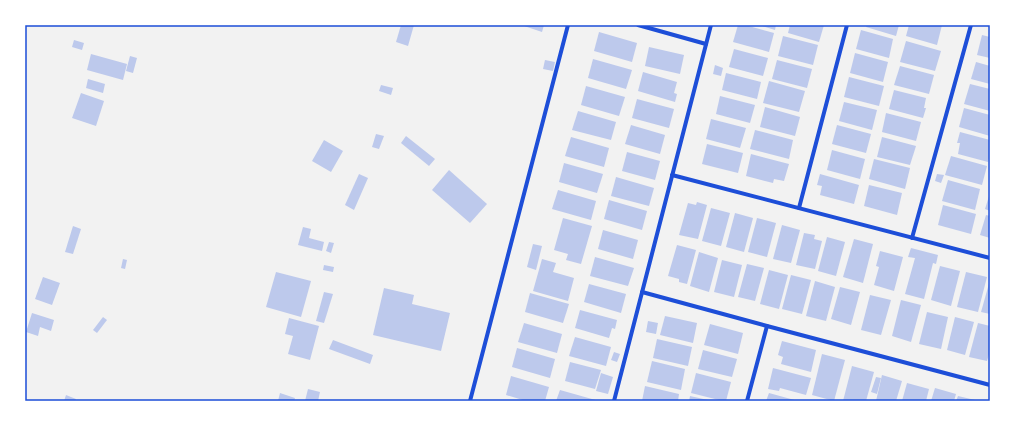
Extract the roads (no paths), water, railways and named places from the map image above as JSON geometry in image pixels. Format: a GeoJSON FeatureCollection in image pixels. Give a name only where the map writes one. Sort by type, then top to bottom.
{"type":"FeatureCollection","features":[{"type":"Feature","properties":{"kind":"street"},"geometry":{"type":"LineString","coordinates":[[470,401],[568,25]]}},
{"type":"Feature","properties":{"kind":"street"},"geometry":{"type":"LineString","coordinates":[[638,25],[706,44]]}},
{"type":"Feature","properties":{"kind":"street"},"geometry":{"type":"LineString","coordinates":[[614,401],[711,25]]}},
{"type":"Feature","properties":{"kind":"street"},"geometry":{"type":"LineString","coordinates":[[799,208],[847,25]]}},
{"type":"Feature","properties":{"kind":"street"},"geometry":{"type":"LineString","coordinates":[[912,238],[971,25]]}},
{"type":"Feature","properties":{"kind":"street"},"geometry":{"type":"LineString","coordinates":[[672,175],[990,258]]}},
{"type":"Feature","properties":{"kind":"street"},"geometry":{"type":"LineString","coordinates":[[642,292],[990,385]]}},
{"type":"Feature","properties":{"kind":"street"},"geometry":{"type":"LineString","coordinates":[[747,401],[767,326]]}}]}
